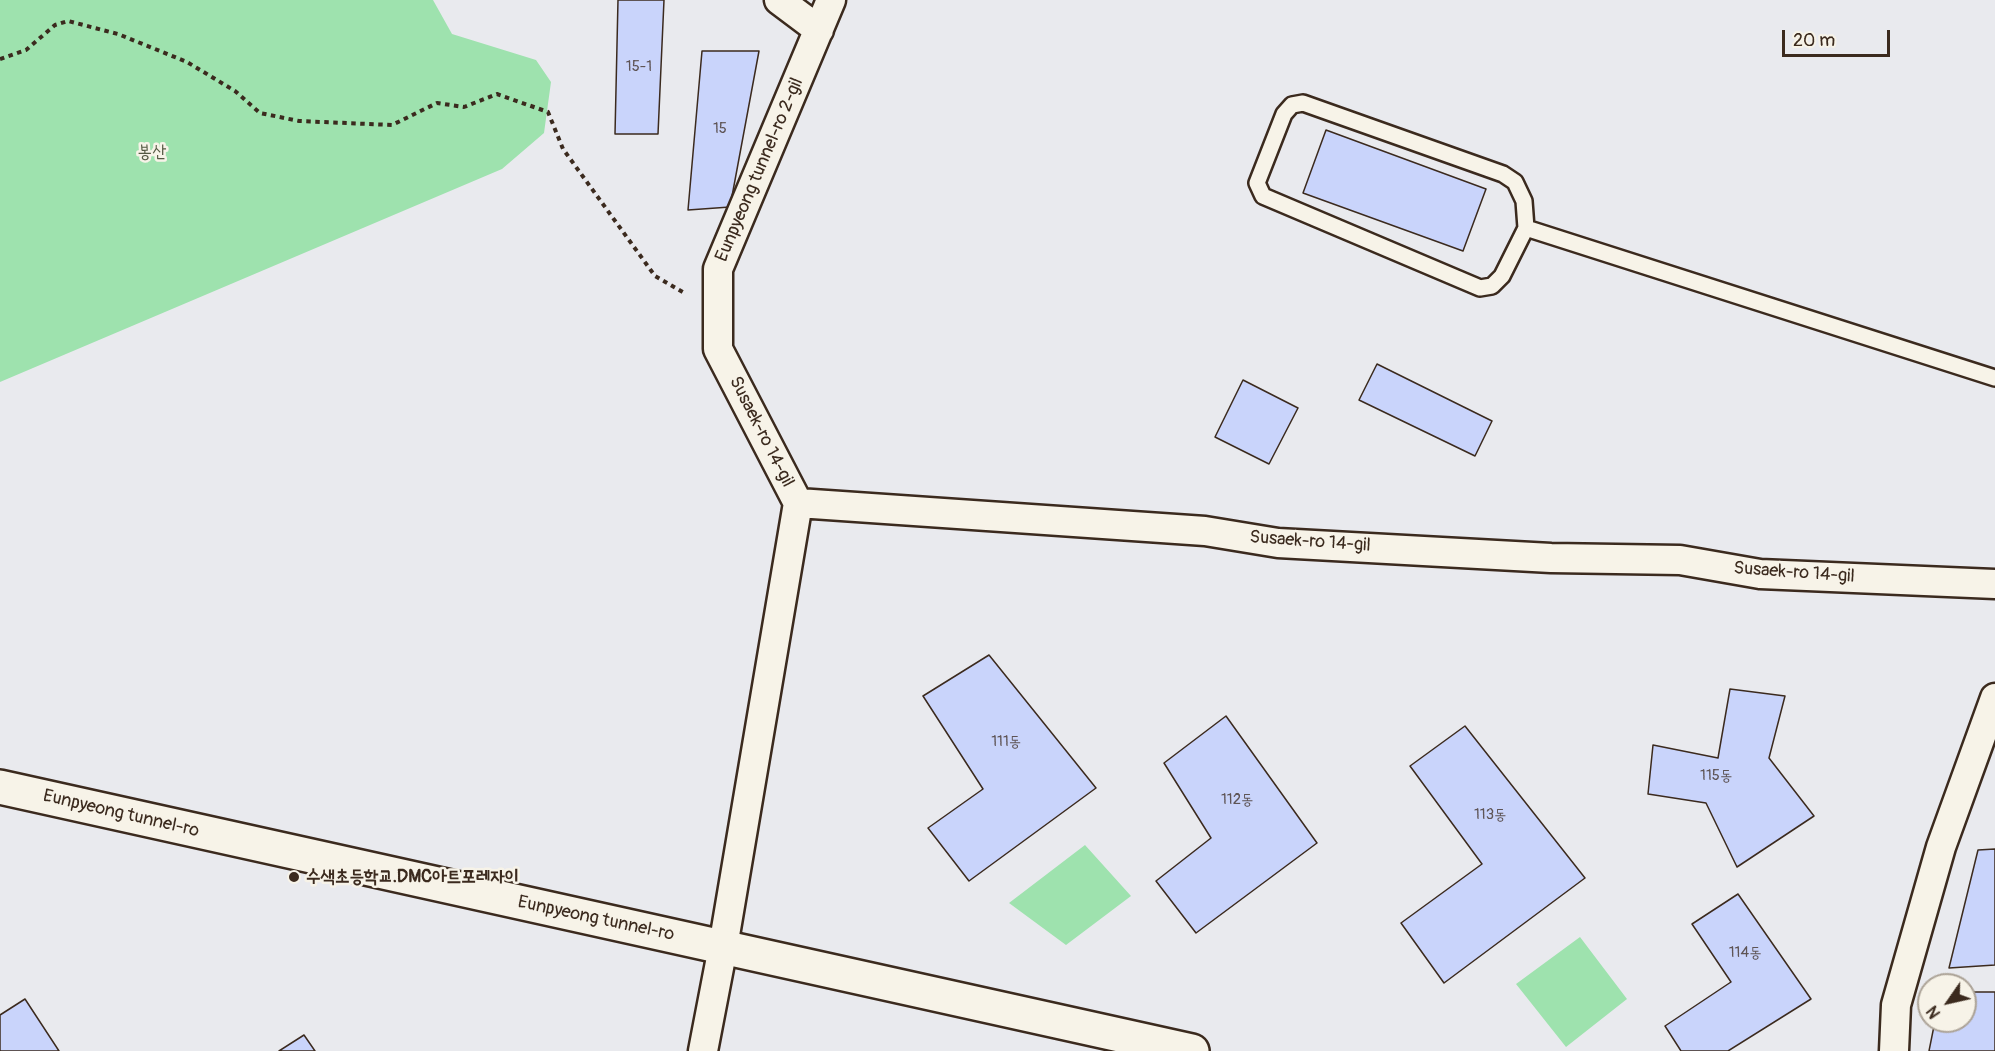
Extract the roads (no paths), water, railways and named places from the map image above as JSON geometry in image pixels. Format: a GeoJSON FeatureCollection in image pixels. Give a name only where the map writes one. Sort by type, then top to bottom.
{"type":"FeatureCollection","features":[{"type":"Feature","properties":{"kind":"main road","name":"Eunpyeong tunnel-ro"},"geometry":{"type":"LineString","coordinates":[[0,787],[1192,1051]]}},
{"type":"Feature","properties":{"kind":"street"},"geometry":{"type":"LineString","coordinates":[[779,0],[819,30]]}},
{"type":"Feature","properties":{"kind":"street","name":"Eunpyeong tunnel-ro 2-gil"},"geometry":{"type":"LineString","coordinates":[[718,349],[718,269],[831,0]]}},
{"type":"Feature","properties":{"kind":"street","name":"Susaek-ro 14-gil"},"geometry":{"type":"LineString","coordinates":[[718,349],[798,503],[1204,531],[1278,543],[1551,558],[1680,560],[1761,573],[1995,584]]}},
{"type":"Feature","properties":{"kind":"street"},"geometry":{"type":"LineString","coordinates":[[703,1051],[723,947],[798,503]]}},
{"type":"Feature","properties":{"kind":"street"},"geometry":{"type":"LineString","coordinates":[[1894,1051],[1896,1005],[1941,847],[1995,698]]}},
{"type":"Feature","properties":{"kind":"lane"},"geometry":{"type":"LineString","coordinates":[[1303,103],[1503,174],[1515,182],[1524,201],[1526,228],[1502,276],[1492,286],[1480,288],[1263,196],[1257,183],[1284,114],[1293,105],[1303,103]]}},
{"type":"Feature","properties":{"kind":"lane"},"geometry":{"type":"LineString","coordinates":[[1526,228],[1995,378]]}},
{"type":"Feature","properties":{"kind":"place","name":"수색초등학교.DMC아트포레자이"},"geometry":{"type":"Point","coordinates":[294,877]}},
{"type":"Feature","properties":{"kind":"park label","name":"봉산"},"geometry":{"type":"Point","coordinates":[152,152]}}]}
